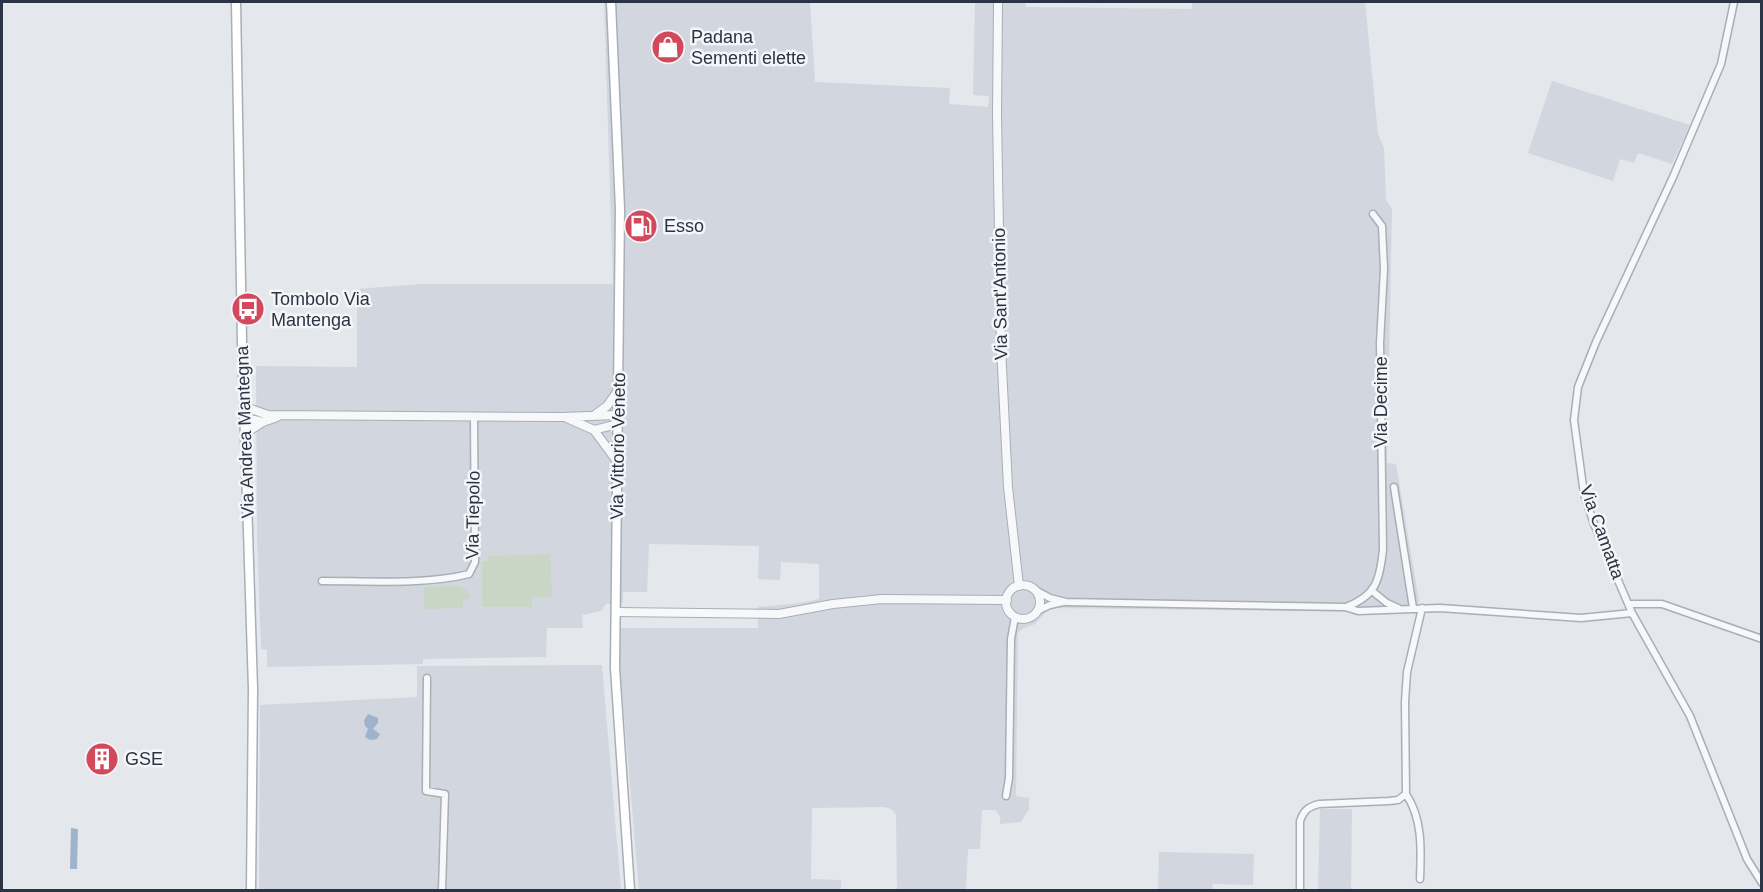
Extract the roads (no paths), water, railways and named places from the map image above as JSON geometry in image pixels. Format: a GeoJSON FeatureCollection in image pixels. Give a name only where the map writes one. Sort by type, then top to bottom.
{"type":"FeatureCollection","features":[{"type":"Feature","properties":{"kind":"main road","name":"Via Andrea Mantegna"},"geometry":{"type":"LineString","coordinates":[[236,2],[242,342],[253,689],[251,891]]}},
{"type":"Feature","properties":{"kind":"main road","name":"Via Vittorio Veneto"},"geometry":{"type":"LineString","coordinates":[[611,2],[620,209],[615,668],[630,891]]}},
{"type":"Feature","properties":{"kind":"street","name":"Via Sant'Antonio"},"geometry":{"type":"LineString","coordinates":[[998,2],[997,115],[1001,347],[1008,487],[1019,586]]}},
{"type":"Feature","properties":{"kind":"street","name":"Via Camatta"},"geometry":{"type":"LineString","coordinates":[[1734,2],[1721,64],[1673,177],[1596,342],[1578,387],[1575,420],[1584,494],[1598,534],[1632,613],[1690,716],[1747,859],[1761,884]]}},
{"type":"Feature","properties":{"kind":"street","name":"Via Decime"},"geometry":{"type":"LineString","coordinates":[[1345,608],[1367,597],[1372,591],[1381,571],[1383,549],[1380,343],[1384,269],[1382,226],[1373,214]]}},
{"type":"Feature","properties":{"kind":"street"},"geometry":{"type":"LineString","coordinates":[[596,414],[607,406],[619,389]]}},
{"type":"Feature","properties":{"kind":"street"},"geometry":{"type":"LineString","coordinates":[[246,414],[256,412],[284,415],[562,417],[596,414],[617,419]]}},
{"type":"Feature","properties":{"kind":"street"},"geometry":{"type":"LineString","coordinates":[[246,414],[263,422]]}},
{"type":"Feature","properties":{"kind":"street"},"geometry":{"type":"LineString","coordinates":[[246,433],[263,422],[284,415]]}},
{"type":"Feature","properties":{"kind":"street","name":"Via Tiepolo"},"geometry":{"type":"LineString","coordinates":[[322,581],[420,580],[469,574],[475,562],[474,416]]}},
{"type":"Feature","properties":{"kind":"street"},"geometry":{"type":"LineString","coordinates":[[562,417],[594,430],[616,460]]}},
{"type":"Feature","properties":{"kind":"street"},"geometry":{"type":"LineString","coordinates":[[594,430],[617,419]]}},
{"type":"Feature","properties":{"kind":"street"},"geometry":{"type":"LineString","coordinates":[[1394,487],[1413,608]]}},
{"type":"Feature","properties":{"kind":"street"},"geometry":{"type":"LineString","coordinates":[[1019,586],[1029,586],[1035,590],[1040,598],[1037,611],[1029,618],[1015,617],[1008,610],[1007,600],[1010,593],[1019,586]]}},
{"type":"Feature","properties":{"kind":"street","name":"Via Decime"},"geometry":{"type":"LineString","coordinates":[[1035,590],[1050,598],[1066,602]]}},
{"type":"Feature","properties":{"kind":"street","name":"Via Decime"},"geometry":{"type":"LineString","coordinates":[[1372,591],[1394,607],[1402,608]]}},
{"type":"Feature","properties":{"kind":"street"},"geometry":{"type":"LineString","coordinates":[[1367,597],[1379,610]]}},
{"type":"Feature","properties":{"kind":"street"},"geometry":{"type":"LineString","coordinates":[[616,612],[779,614],[882,599],[1007,600]]}},
{"type":"Feature","properties":{"kind":"street","name":"Via Decime"},"geometry":{"type":"LineString","coordinates":[[1037,611],[1050,605],[1066,602],[1345,608],[1358,611],[1422,608],[1581,618],[1632,613]]}},
{"type":"Feature","properties":{"kind":"street"},"geometry":{"type":"LineString","coordinates":[[1629,604],[1662,604],[1761,639]]}},
{"type":"Feature","properties":{"kind":"street"},"geometry":{"type":"LineString","coordinates":[[1420,879],[1419,826],[1406,794],[1405,702],[1407,672],[1422,608]]}},
{"type":"Feature","properties":{"kind":"street"},"geometry":{"type":"LineString","coordinates":[[1006,796],[1009,778],[1011,629],[1015,617]]}},
{"type":"Feature","properties":{"kind":"street"},"geometry":{"type":"LineString","coordinates":[[427,678],[426,792],[445,794],[442,891]]}},
{"type":"Feature","properties":{"kind":"street"},"geometry":{"type":"LineString","coordinates":[[1300,891],[1300,820],[1309,806],[1398,800],[1406,794]]}},
{"type":"Feature","properties":{"kind":"water"},"geometry":{"type":"Polygon","coordinates":[[[368,714],[378,718],[378,723],[373,729],[380,734],[377,739],[370,740],[365,737],[368,729],[364,720],[368,714]]]}},
{"type":"Feature","properties":{"kind":"water"},"geometry":{"type":"Polygon","coordinates":[[[71,828],[78,829],[77,869],[70,869],[71,828]]]}},
{"type":"Feature","properties":{"kind":"place","name":"Padana Sementi elette"},"geometry":{"type":"Point","coordinates":[668,47]}},
{"type":"Feature","properties":{"kind":"place","name":"Esso"},"geometry":{"type":"Point","coordinates":[641,226]}},
{"type":"Feature","properties":{"kind":"place","name":"Tombolo Via Mantenga"},"geometry":{"type":"Point","coordinates":[248,309]}},
{"type":"Feature","properties":{"kind":"place","name":"GSE"},"geometry":{"type":"Point","coordinates":[102,759]}}]}
